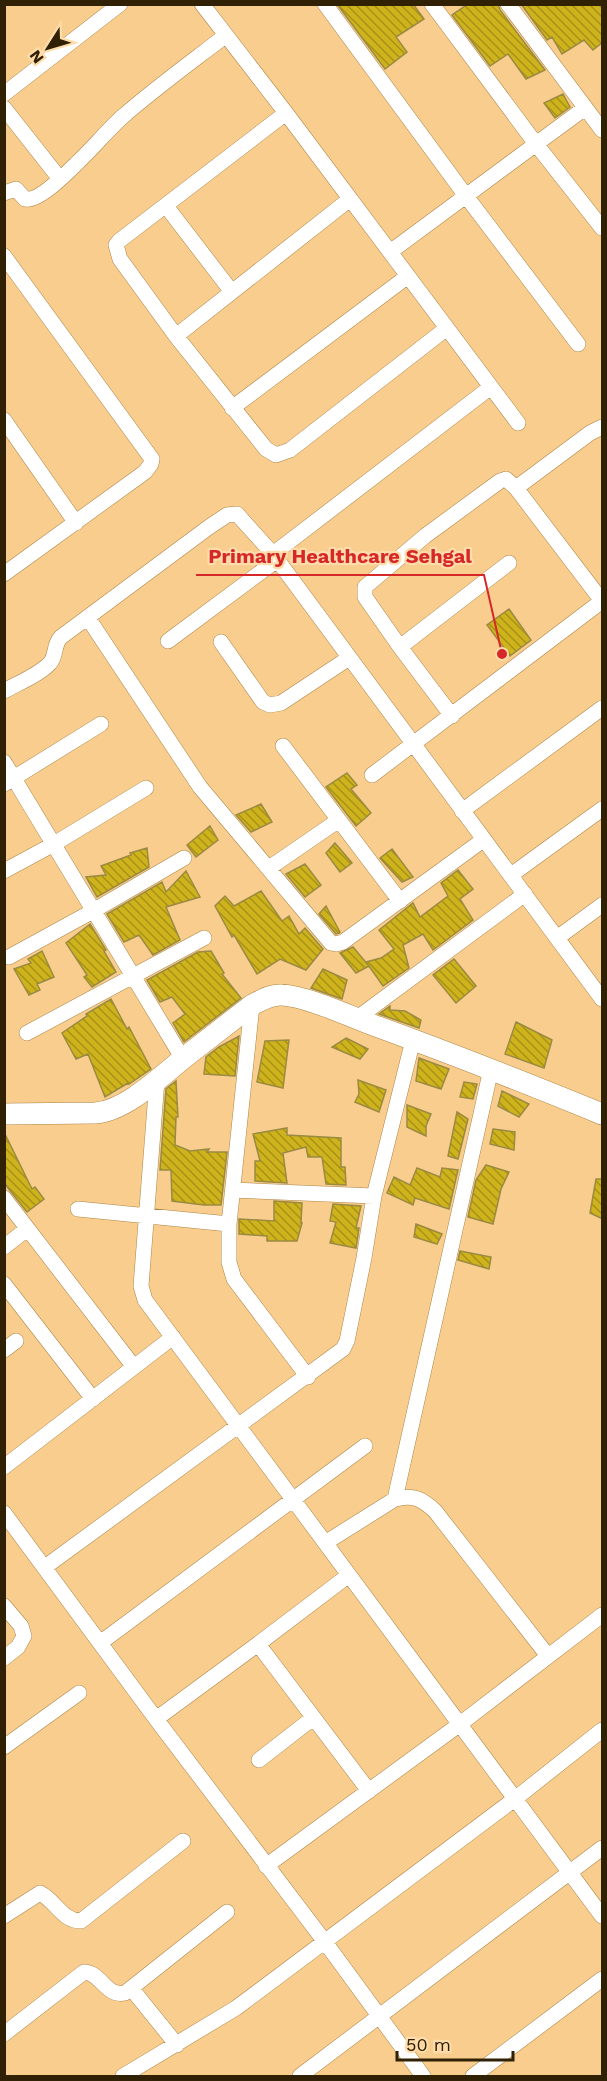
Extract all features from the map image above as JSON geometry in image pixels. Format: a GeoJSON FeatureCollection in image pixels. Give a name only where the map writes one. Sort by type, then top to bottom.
{"type":"FeatureCollection","features":[{"type":"Feature","properties":{"kind":"street"},"geometry":{"type":"LineString","coordinates":[[4,94],[120,4]]}},
{"type":"Feature","properties":{"kind":"street"},"geometry":{"type":"LineString","coordinates":[[202,4],[519,423]]}},
{"type":"Feature","properties":{"kind":"street"},"geometry":{"type":"LineString","coordinates":[[325,4],[578,344]]}},
{"type":"Feature","properties":{"kind":"street"},"geometry":{"type":"LineString","coordinates":[[432,4],[536,144],[603,228]]}},
{"type":"Feature","properties":{"kind":"street"},"geometry":{"type":"LineString","coordinates":[[508,4],[603,130]]}},
{"type":"Feature","properties":{"kind":"street"},"geometry":{"type":"LineString","coordinates":[[4,193],[16,189],[25,199],[31,200],[60,179],[139,102],[225,36]]}},
{"type":"Feature","properties":{"kind":"street"},"geometry":{"type":"LineString","coordinates":[[4,108],[60,179]]}},
{"type":"Feature","properties":{"kind":"street"},"geometry":{"type":"LineString","coordinates":[[390,252],[585,108]]}},
{"type":"Feature","properties":{"kind":"street"},"geometry":{"type":"LineString","coordinates":[[286,113],[119,241],[116,246],[120,259],[176,336],[266,449],[276,455],[283,454],[447,328]]}},
{"type":"Feature","properties":{"kind":"street"},"geometry":{"type":"LineString","coordinates":[[176,336],[350,200]]}},
{"type":"Feature","properties":{"kind":"street"},"geometry":{"type":"LineString","coordinates":[[165,206],[232,292]]}},
{"type":"Feature","properties":{"kind":"street"},"geometry":{"type":"LineString","coordinates":[[4,256],[152,459],[152,464],[145,472],[4,574]]}},
{"type":"Feature","properties":{"kind":"street"},"geometry":{"type":"LineString","coordinates":[[232,408],[408,276]]}},
{"type":"Feature","properties":{"kind":"street"},"geometry":{"type":"LineString","coordinates":[[168,641],[492,387]]}},
{"type":"Feature","properties":{"kind":"street"},"geometry":{"type":"LineString","coordinates":[[4,420],[76,523]]}},
{"type":"Feature","properties":{"kind":"street"},"geometry":{"type":"LineString","coordinates":[[516,488],[597,428],[603,427]]}},
{"type":"Feature","properties":{"kind":"street"},"geometry":{"type":"LineString","coordinates":[[372,775],[452,716],[603,601],[516,488],[506,479],[500,481],[425,536],[365,586],[365,597],[452,716]]}},
{"type":"Feature","properties":{"kind":"street"},"geometry":{"type":"LineString","coordinates":[[4,692],[47,665],[53,658],[57,641],[227,515],[237,514],[275,557],[603,999]]}},
{"type":"Feature","properties":{"kind":"street"},"geometry":{"type":"LineString","coordinates":[[400,647],[509,563]]}},
{"type":"Feature","properties":{"kind":"street"},"geometry":{"type":"LineString","coordinates":[[88,618],[200,787],[325,938],[336,944],[343,942],[483,840]]}},
{"type":"Feature","properties":{"kind":"street"},"geometry":{"type":"LineString","coordinates":[[221,642],[263,702],[270,705],[281,703],[349,658]]}},
{"type":"Feature","properties":{"kind":"street"},"geometry":{"type":"LineString","coordinates":[[462,811],[603,708]]}},
{"type":"Feature","properties":{"kind":"street"},"geometry":{"type":"LineString","coordinates":[[9,781],[101,724]]}},
{"type":"Feature","properties":{"kind":"street"},"geometry":{"type":"LineString","coordinates":[[283,746],[400,901]]}},
{"type":"Feature","properties":{"kind":"street"},"geometry":{"type":"LineString","coordinates":[[4,762],[9,781],[54,844],[183,1059]]}},
{"type":"Feature","properties":{"kind":"street"},"geometry":{"type":"LineString","coordinates":[[4,871],[54,844],[146,788]]}},
{"type":"Feature","properties":{"kind":"street"},"geometry":{"type":"LineString","coordinates":[[511,875],[603,809]]}},
{"type":"Feature","properties":{"kind":"street"},"geometry":{"type":"LineString","coordinates":[[268,868],[339,820]]}},
{"type":"Feature","properties":{"kind":"street"},"geometry":{"type":"LineString","coordinates":[[9,957],[184,858]]}},
{"type":"Feature","properties":{"kind":"street"},"geometry":{"type":"LineString","coordinates":[[356,1019],[525,894]]}},
{"type":"Feature","properties":{"kind":"street"},"geometry":{"type":"LineString","coordinates":[[557,938],[603,905]]}},
{"type":"Feature","properties":{"kind":"street"},"geometry":{"type":"LineString","coordinates":[[27,1033],[204,938]]}},
{"type":"Feature","properties":{"kind":"street"},"geometry":{"type":"LineString","coordinates":[[4,1114],[104,1113],[116,1108],[157,1080],[252,1005],[271,996],[288,996],[491,1069],[603,1114]]}},
{"type":"Feature","properties":{"kind":"street"},"geometry":{"type":"LineString","coordinates":[[252,1005],[229,1224],[229,1263],[234,1279],[308,1377]]}},
{"type":"Feature","properties":{"kind":"street"},"geometry":{"type":"LineString","coordinates":[[45,1567],[339,1354],[345,1345],[364,1258],[374,1196],[413,1040]]}},
{"type":"Feature","properties":{"kind":"street"},"geometry":{"type":"LineString","coordinates":[[395,1499],[491,1069]]}},
{"type":"Feature","properties":{"kind":"street"},"geometry":{"type":"LineString","coordinates":[[157,1080],[141,1291],[145,1300],[603,1916]]}},
{"type":"Feature","properties":{"kind":"street"},"geometry":{"type":"LineString","coordinates":[[233,1190],[374,1196]]}},
{"type":"Feature","properties":{"kind":"street"},"geometry":{"type":"LineString","coordinates":[[4,1198],[134,1367]]}},
{"type":"Feature","properties":{"kind":"street"},"geometry":{"type":"LineString","coordinates":[[78,1209],[229,1224]]}},
{"type":"Feature","properties":{"kind":"street"},"geometry":{"type":"LineString","coordinates":[[4,1247],[27,1229]]}},
{"type":"Feature","properties":{"kind":"street"},"geometry":{"type":"LineString","coordinates":[[4,1284],[93,1399]]}},
{"type":"Feature","properties":{"kind":"street"},"geometry":{"type":"LineString","coordinates":[[4,1467],[173,1337]]}},
{"type":"Feature","properties":{"kind":"street"},"geometry":{"type":"LineString","coordinates":[[100,1643],[365,1446]]}},
{"type":"Feature","properties":{"kind":"street"},"geometry":{"type":"LineString","coordinates":[[326,1543],[395,1499],[407,1496],[424,1501],[435,1511],[548,1656]]}},
{"type":"Feature","properties":{"kind":"street"},"geometry":{"type":"LineString","coordinates":[[4,1513],[423,2076]]}},
{"type":"Feature","properties":{"kind":"street"},"geometry":{"type":"LineString","coordinates":[[156,1719],[349,1575]]}},
{"type":"Feature","properties":{"kind":"street"},"geometry":{"type":"LineString","coordinates":[[4,1606],[21,1626],[24,1636],[18,1647],[4,1658]]}},
{"type":"Feature","properties":{"kind":"street"},"geometry":{"type":"LineString","coordinates":[[266,1866],[460,1724],[603,1615]]}},
{"type":"Feature","properties":{"kind":"street"},"geometry":{"type":"LineString","coordinates":[[258,1644],[369,1791]]}},
{"type":"Feature","properties":{"kind":"street"},"geometry":{"type":"LineString","coordinates":[[4,1747],[79,1693]]}},
{"type":"Feature","properties":{"kind":"street"},"geometry":{"type":"LineString","coordinates":[[259,1760],[313,1718]]}},
{"type":"Feature","properties":{"kind":"street"},"geometry":{"type":"LineString","coordinates":[[123,2076],[226,2015],[603,1730]]}},
{"type":"Feature","properties":{"kind":"street"},"geometry":{"type":"LineString","coordinates":[[4,1916],[39,1893],[67,1918],[81,1921],[183,1842]]}},
{"type":"Feature","properties":{"kind":"street"},"geometry":{"type":"LineString","coordinates":[[300,2076],[603,1848]]}},
{"type":"Feature","properties":{"kind":"street"},"geometry":{"type":"LineString","coordinates":[[4,2034],[84,1972],[89,1972],[111,1992],[125,1993],[227,1912]]}},
{"type":"Feature","properties":{"kind":"street"},"geometry":{"type":"LineString","coordinates":[[473,2076],[603,1979]]}},
{"type":"Feature","properties":{"kind":"street"},"geometry":{"type":"LineString","coordinates":[[131,1988],[177,2045]]}},
{"type":"Feature","properties":{"kind":"building"},"geometry":{"type":"Polygon","coordinates":[[[337,4],[413,4],[424,19],[396,37],[407,52],[385,69],[337,4]]]}},
{"type":"Feature","properties":{"kind":"building"},"geometry":{"type":"Polygon","coordinates":[[[468,4],[498,4],[500,10],[545,70],[526,79],[508,54],[490,66],[452,15],[468,4]]]}},
{"type":"Feature","properties":{"kind":"building"},"geometry":{"type":"Polygon","coordinates":[[[521,4],[603,4],[603,42],[593,50],[584,40],[562,54],[552,37],[547,40],[521,4]]]}},
{"type":"Feature","properties":{"kind":"building"},"geometry":{"type":"Polygon","coordinates":[[[563,94],[570,107],[555,118],[544,103],[563,94]]]}},
{"type":"Feature","properties":{"kind":"building"},"geometry":{"type":"Polygon","coordinates":[[[509,609],[531,640],[510,656],[487,625],[509,609]]]}},
{"type":"Feature","properties":{"kind":"building"},"geometry":{"type":"Polygon","coordinates":[[[347,773],[357,785],[351,789],[371,813],[356,826],[326,787],[347,773]]]}},
{"type":"Feature","properties":{"kind":"building"},"geometry":{"type":"Polygon","coordinates":[[[261,804],[272,822],[251,832],[236,815],[261,804]]]}},
{"type":"Feature","properties":{"kind":"building"},"geometry":{"type":"Polygon","coordinates":[[[210,826],[218,840],[196,857],[187,845],[210,826]]]}},
{"type":"Feature","properties":{"kind":"building"},"geometry":{"type":"Polygon","coordinates":[[[335,843],[352,863],[340,872],[326,853],[335,843]]]}},
{"type":"Feature","properties":{"kind":"building"},"geometry":{"type":"Polygon","coordinates":[[[147,848],[149,867],[97,897],[86,877],[106,875],[101,866],[147,848]]]}},
{"type":"Feature","properties":{"kind":"building"},"geometry":{"type":"Polygon","coordinates":[[[392,849],[413,877],[402,882],[380,858],[392,849]]]}},
{"type":"Feature","properties":{"kind":"building"},"geometry":{"type":"Polygon","coordinates":[[[305,864],[321,885],[305,897],[286,874],[305,864]]]}},
{"type":"Feature","properties":{"kind":"building"},"geometry":{"type":"Polygon","coordinates":[[[458,870],[473,889],[460,899],[473,920],[433,950],[423,934],[403,945],[409,968],[383,986],[366,962],[381,958],[394,949],[379,930],[413,903],[420,917],[448,896],[441,883],[458,870]]]}},
{"type":"Feature","properties":{"kind":"building"},"geometry":{"type":"Polygon","coordinates":[[[186,871],[200,897],[166,907],[180,940],[153,955],[139,935],[124,942],[107,914],[162,882],[166,892],[186,871]]]}},
{"type":"Feature","properties":{"kind":"building"},"geometry":{"type":"Polygon","coordinates":[[[261,891],[282,921],[289,916],[299,934],[305,928],[323,949],[306,970],[280,959],[257,974],[234,935],[232,937],[215,906],[225,896],[234,906],[261,891]]]}},
{"type":"Feature","properties":{"kind":"building"},"geometry":{"type":"Polygon","coordinates":[[[326,906],[339,933],[336,934],[319,914],[326,906]]]}},
{"type":"Feature","properties":{"kind":"building"},"geometry":{"type":"Polygon","coordinates":[[[90,924],[116,972],[92,987],[84,977],[87,975],[66,943],[90,924]]]}},
{"type":"Feature","properties":{"kind":"building"},"geometry":{"type":"Polygon","coordinates":[[[353,947],[369,966],[356,973],[340,953],[353,947]]]}},
{"type":"Feature","properties":{"kind":"building"},"geometry":{"type":"Polygon","coordinates":[[[42,951],[54,977],[37,984],[40,990],[29,995],[14,969],[31,963],[28,959],[42,951]]]}},
{"type":"Feature","properties":{"kind":"building"},"geometry":{"type":"Polygon","coordinates":[[[211,951],[224,973],[222,974],[241,998],[184,1042],[173,1023],[185,1014],[172,997],[160,1002],[147,980],[198,952],[211,951]]]}},
{"type":"Feature","properties":{"kind":"building"},"geometry":{"type":"Polygon","coordinates":[[[454,959],[476,986],[456,1003],[433,975],[454,959]]]}},
{"type":"Feature","properties":{"kind":"building"},"geometry":{"type":"Polygon","coordinates":[[[323,969],[347,980],[342,999],[311,988],[323,969]]]}},
{"type":"Feature","properties":{"kind":"building"},"geometry":{"type":"Polygon","coordinates":[[[111,999],[151,1069],[105,1097],[88,1054],[76,1059],[62,1033],[87,1016],[86,1014],[111,999]]]}},
{"type":"Feature","properties":{"kind":"building"},"geometry":{"type":"Polygon","coordinates":[[[390,1006],[390,1010],[405,1011],[421,1020],[419,1028],[379,1014],[390,1006]]]}},
{"type":"Feature","properties":{"kind":"building"},"geometry":{"type":"Polygon","coordinates":[[[516,1022],[552,1040],[544,1068],[505,1054],[516,1022]]]}},
{"type":"Feature","properties":{"kind":"building"},"geometry":{"type":"Polygon","coordinates":[[[239,1036],[235,1076],[204,1074],[206,1057],[239,1036]]]}},
{"type":"Feature","properties":{"kind":"building"},"geometry":{"type":"Polygon","coordinates":[[[346,1038],[368,1049],[360,1059],[332,1047],[346,1038]]]}},
{"type":"Feature","properties":{"kind":"building"},"geometry":{"type":"Polygon","coordinates":[[[289,1040],[283,1088],[257,1082],[265,1041],[289,1040]]]}},
{"type":"Feature","properties":{"kind":"building"},"geometry":{"type":"Polygon","coordinates":[[[419,1058],[449,1069],[441,1089],[416,1081],[419,1058]]]}},
{"type":"Feature","properties":{"kind":"building"},"geometry":{"type":"Polygon","coordinates":[[[358,1080],[386,1090],[379,1112],[355,1102],[359,1094],[358,1080]]]}},
{"type":"Feature","properties":{"kind":"building"},"geometry":{"type":"Polygon","coordinates":[[[176,1081],[178,1117],[176,1117],[175,1145],[190,1151],[209,1149],[207,1152],[227,1152],[221,1205],[172,1201],[171,1170],[160,1170],[166,1089],[176,1081]]]}},
{"type":"Feature","properties":{"kind":"building"},"geometry":{"type":"Polygon","coordinates":[[[464,1082],[477,1084],[473,1099],[460,1097],[464,1082]]]}},
{"type":"Feature","properties":{"kind":"building"},"geometry":{"type":"Polygon","coordinates":[[[502,1091],[529,1104],[519,1117],[498,1106],[502,1091]]]}},
{"type":"Feature","properties":{"kind":"building"},"geometry":{"type":"Polygon","coordinates":[[[407,1105],[431,1114],[426,1126],[426,1136],[407,1127],[407,1105]]]}},
{"type":"Feature","properties":{"kind":"building"},"geometry":{"type":"Polygon","coordinates":[[[457,1112],[468,1119],[458,1159],[448,1156],[457,1112]]]}},
{"type":"Feature","properties":{"kind":"building"},"geometry":{"type":"Polygon","coordinates":[[[287,1128],[287,1135],[341,1138],[341,1167],[345,1167],[346,1185],[326,1184],[322,1157],[308,1157],[306,1147],[283,1153],[287,1183],[255,1181],[255,1161],[260,1161],[253,1134],[287,1128]]]}},
{"type":"Feature","properties":{"kind":"building"},"geometry":{"type":"Polygon","coordinates":[[[493,1129],[515,1132],[514,1150],[490,1144],[493,1129]]]}},
{"type":"Feature","properties":{"kind":"building"},"geometry":{"type":"Polygon","coordinates":[[[4,1132],[32,1189],[35,1187],[44,1199],[27,1212],[4,1183],[4,1132]]]}},
{"type":"Feature","properties":{"kind":"building"},"geometry":{"type":"Polygon","coordinates":[[[486,1165],[509,1172],[501,1189],[493,1224],[468,1217],[476,1180],[486,1165]]]}},
{"type":"Feature","properties":{"kind":"building"},"geometry":{"type":"Polygon","coordinates":[[[417,1168],[440,1177],[442,1168],[458,1170],[449,1209],[415,1198],[413,1205],[387,1193],[394,1177],[410,1185],[417,1168]]]}},
{"type":"Feature","properties":{"kind":"building"},"geometry":{"type":"Polygon","coordinates":[[[596,1179],[603,1179],[603,1219],[590,1213],[596,1179]]]}},
{"type":"Feature","properties":{"kind":"building"},"geometry":{"type":"Polygon","coordinates":[[[274,1201],[302,1203],[302,1223],[297,1241],[267,1241],[267,1236],[239,1234],[239,1219],[274,1221],[274,1201]]]}},
{"type":"Feature","properties":{"kind":"building"},"geometry":{"type":"Polygon","coordinates":[[[333,1204],[361,1206],[356,1228],[359,1228],[356,1248],[330,1243],[336,1222],[330,1221],[333,1204]]]}},
{"type":"Feature","properties":{"kind":"building"},"geometry":{"type":"Polygon","coordinates":[[[416,1224],[442,1234],[437,1244],[414,1237],[416,1224]]]}},
{"type":"Feature","properties":{"kind":"building"},"geometry":{"type":"Polygon","coordinates":[[[460,1251],[491,1257],[489,1269],[458,1260],[460,1251]]]}},
{"type":"Feature","properties":{"kind":"place","name":"Primary Healthcare Sehgal"},"geometry":{"type":"Point","coordinates":[502,654]}}]}
